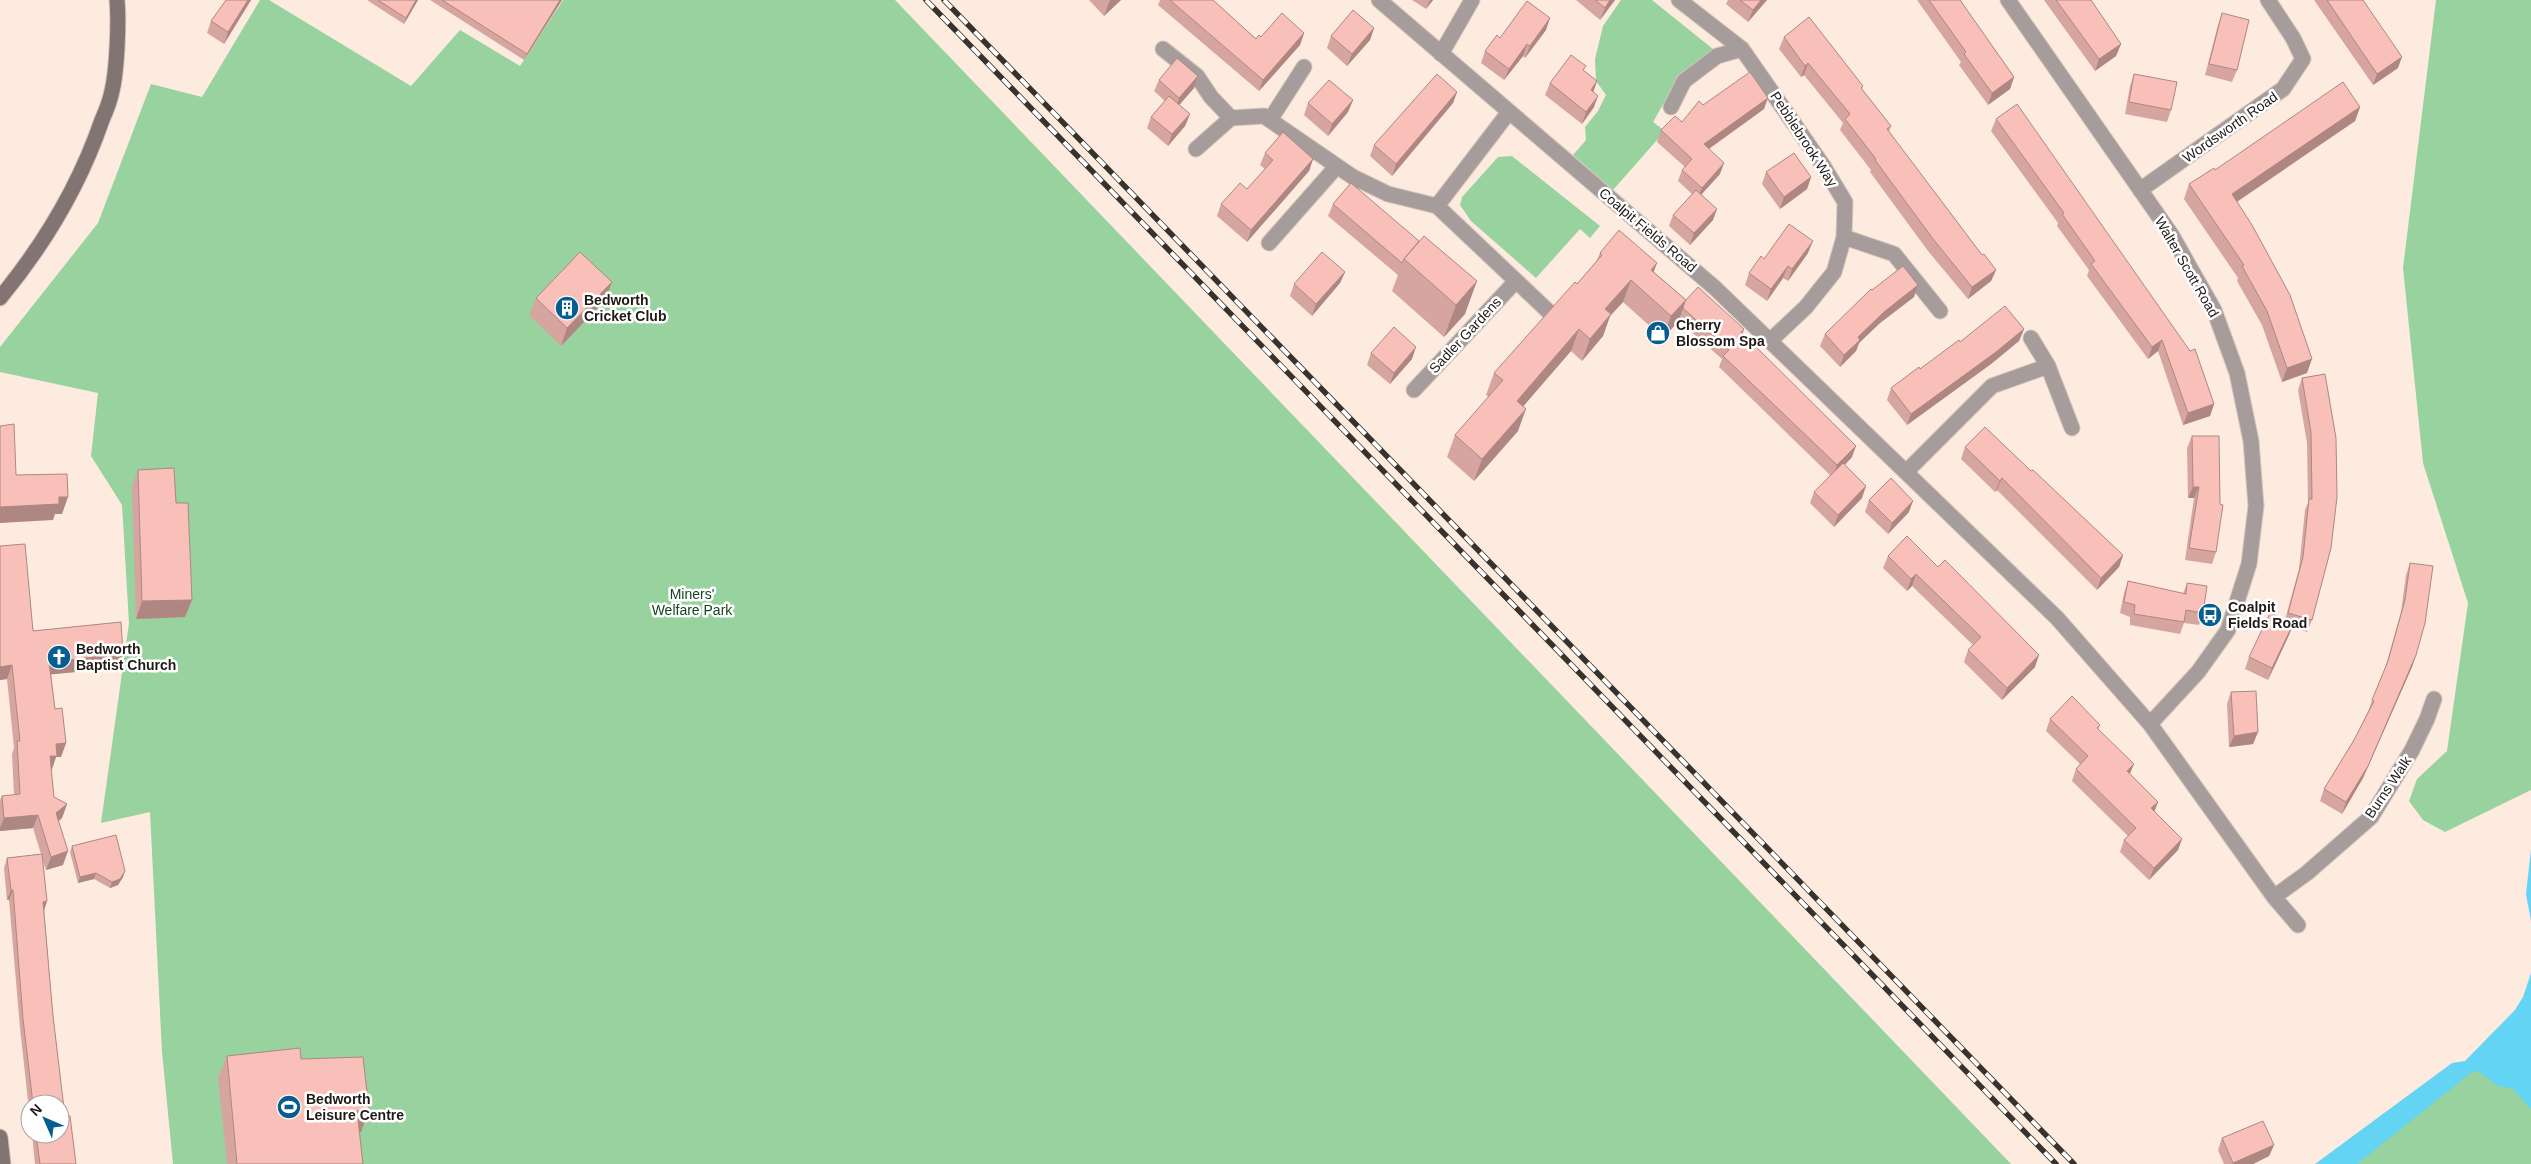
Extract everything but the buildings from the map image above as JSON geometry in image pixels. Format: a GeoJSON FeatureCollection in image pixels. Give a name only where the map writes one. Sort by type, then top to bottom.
{"type":"FeatureCollection","features":[{"type":"Feature","properties":{"kind":"main road"},"geometry":{"type":"LineString","coordinates":[[0,298],[28,262],[61,207],[92,148],[113,91],[118,14],[117,0]]}},
{"type":"Feature","properties":{"kind":"main road"},"geometry":{"type":"LineString","coordinates":[[0,1137],[3,1164]]}},
{"type":"Feature","properties":{"kind":"street","name":"Coalpit Fields Road"},"geometry":{"type":"LineString","coordinates":[[1379,0],[1715,288],[2057,618],[2150,724],[2274,896],[2298,925]]}},
{"type":"Feature","properties":{"kind":"street"},"geometry":{"type":"LineString","coordinates":[[1441,54],[1472,0]]}},
{"type":"Feature","properties":{"kind":"street","name":"Walter Scott Road"},"geometry":{"type":"LineString","coordinates":[[2008,0],[2171,234],[2214,310],[2238,373],[2251,442],[2256,506],[2249,564],[2228,630],[2198,672],[2150,724]]}},
{"type":"Feature","properties":{"kind":"street","name":"Wordsworth Road"},"geometry":{"type":"LineString","coordinates":[[2140,190],[2283,89],[2302,59],[2293,38],[2268,0]]}},
{"type":"Feature","properties":{"kind":"street","name":"Pebblebrook Way"},"geometry":{"type":"LineString","coordinates":[[1685,2],[1742,49],[1822,164],[1846,202],[1844,237],[1834,272],[1806,307],[1771,340]]}},
{"type":"Feature","properties":{"kind":"street"},"geometry":{"type":"LineString","coordinates":[[1163,49],[1197,76],[1211,98],[1231,118]]}},
{"type":"Feature","properties":{"kind":"street"},"geometry":{"type":"LineString","coordinates":[[1671,107],[1684,81],[1717,56],[1742,49]]}},
{"type":"Feature","properties":{"kind":"street"},"geometry":{"type":"LineString","coordinates":[[1270,120],[1304,68]]}},
{"type":"Feature","properties":{"kind":"street"},"geometry":{"type":"LineString","coordinates":[[1438,206],[1509,112]]}},
{"type":"Feature","properties":{"kind":"street"},"geometry":{"type":"LineString","coordinates":[[1196,149],[1231,118],[1264,116],[1353,177],[1388,194],[1438,206],[1548,311]]}},
{"type":"Feature","properties":{"kind":"street"},"geometry":{"type":"LineString","coordinates":[[1269,243],[1337,166]]}},
{"type":"Feature","properties":{"kind":"street"},"geometry":{"type":"LineString","coordinates":[[1844,237],[1894,254],[1940,311]]}},
{"type":"Feature","properties":{"kind":"street","name":"Sadler Gardens"},"geometry":{"type":"LineString","coordinates":[[1414,390],[1516,281]]}},
{"type":"Feature","properties":{"kind":"street"},"geometry":{"type":"LineString","coordinates":[[2031,338],[2048,366],[2072,428]]}},
{"type":"Feature","properties":{"kind":"street"},"geometry":{"type":"LineString","coordinates":[[1906,472],[1992,386],[2048,366]]}},
{"type":"Feature","properties":{"kind":"street","name":"Burns Walk"},"geometry":{"type":"LineString","coordinates":[[2274,896],[2307,873],[2371,816],[2412,750],[2434,699]]}},
{"type":"Feature","properties":{"kind":"green space","name":"Miners' Welfare Park"},"geometry":{"type":"Polygon","coordinates":[[[260,0],[269,0],[411,86],[460,30],[520,66],[563,0],[895,0],[2011,1164],[173,1164],[162,1052],[150,812],[101,823],[129,623],[122,505],[91,456],[98,393],[0,372],[0,347],[98,223],[151,84],[202,97],[260,0]]]}},
{"type":"Feature","properties":{"kind":"green space"},"geometry":{"type":"Polygon","coordinates":[[[1621,0],[1652,0],[1713,49],[1674,85],[1653,122],[1665,131],[1613,190],[1573,155],[1586,140],[1585,127],[1598,111],[1606,95],[1596,81],[1595,59],[1603,26],[1621,0]]]}},
{"type":"Feature","properties":{"kind":"green space"},"geometry":{"type":"Polygon","coordinates":[[[2436,0],[2531,0],[2531,790],[2445,832],[2423,820],[2409,801],[2417,779],[2447,751],[2468,603],[2423,463],[2403,268],[2436,0]]]}},
{"type":"Feature","properties":{"kind":"green space"},"geometry":{"type":"Polygon","coordinates":[[[1512,156],[1600,226],[1590,238],[1580,229],[1536,278],[1471,221],[1460,205],[1462,197],[1498,157],[1512,156]]]}},
{"type":"Feature","properties":{"kind":"green space"},"geometry":{"type":"Polygon","coordinates":[[[2531,1054],[2531,1164],[2337,1164],[2467,1067],[2531,1054]]]}},
{"type":"Feature","properties":{"kind":"water"},"geometry":{"type":"Polygon","coordinates":[[[2531,849],[2531,921],[2526,894],[2531,849]]]}},
{"type":"Feature","properties":{"kind":"water"},"geometry":{"type":"Polygon","coordinates":[[[2531,973],[2531,1109],[2513,1089],[2498,1086],[2478,1071],[2472,1072],[2357,1164],[2315,1164],[2452,1063],[2465,1061],[2515,1010],[2523,997],[2531,973]]]}},
{"type":"Feature","properties":{"kind":"railway"},"geometry":{"type":"LineString","coordinates":[[926,0],[2056,1164]]}},
{"type":"Feature","properties":{"kind":"railway"},"geometry":{"type":"LineString","coordinates":[[944,0],[2074,1164]]}},
{"type":"Feature","properties":{"kind":"place","name":"Bedworth Cricket Club"},"geometry":{"type":"Point","coordinates":[567,308]}},
{"type":"Feature","properties":{"kind":"place","name":"Cherry Blossom Spa"},"geometry":{"type":"Point","coordinates":[1658,333]}},
{"type":"Feature","properties":{"kind":"place","name":"Coalpit Fields Road"},"geometry":{"type":"Point","coordinates":[2210,615]}},
{"type":"Feature","properties":{"kind":"place","name":"Bedworth Baptist Church"},"geometry":{"type":"Point","coordinates":[59,657]}},
{"type":"Feature","properties":{"kind":"place","name":"Bedworth Leisure Centre"},"geometry":{"type":"Point","coordinates":[289,1107]}}]}
